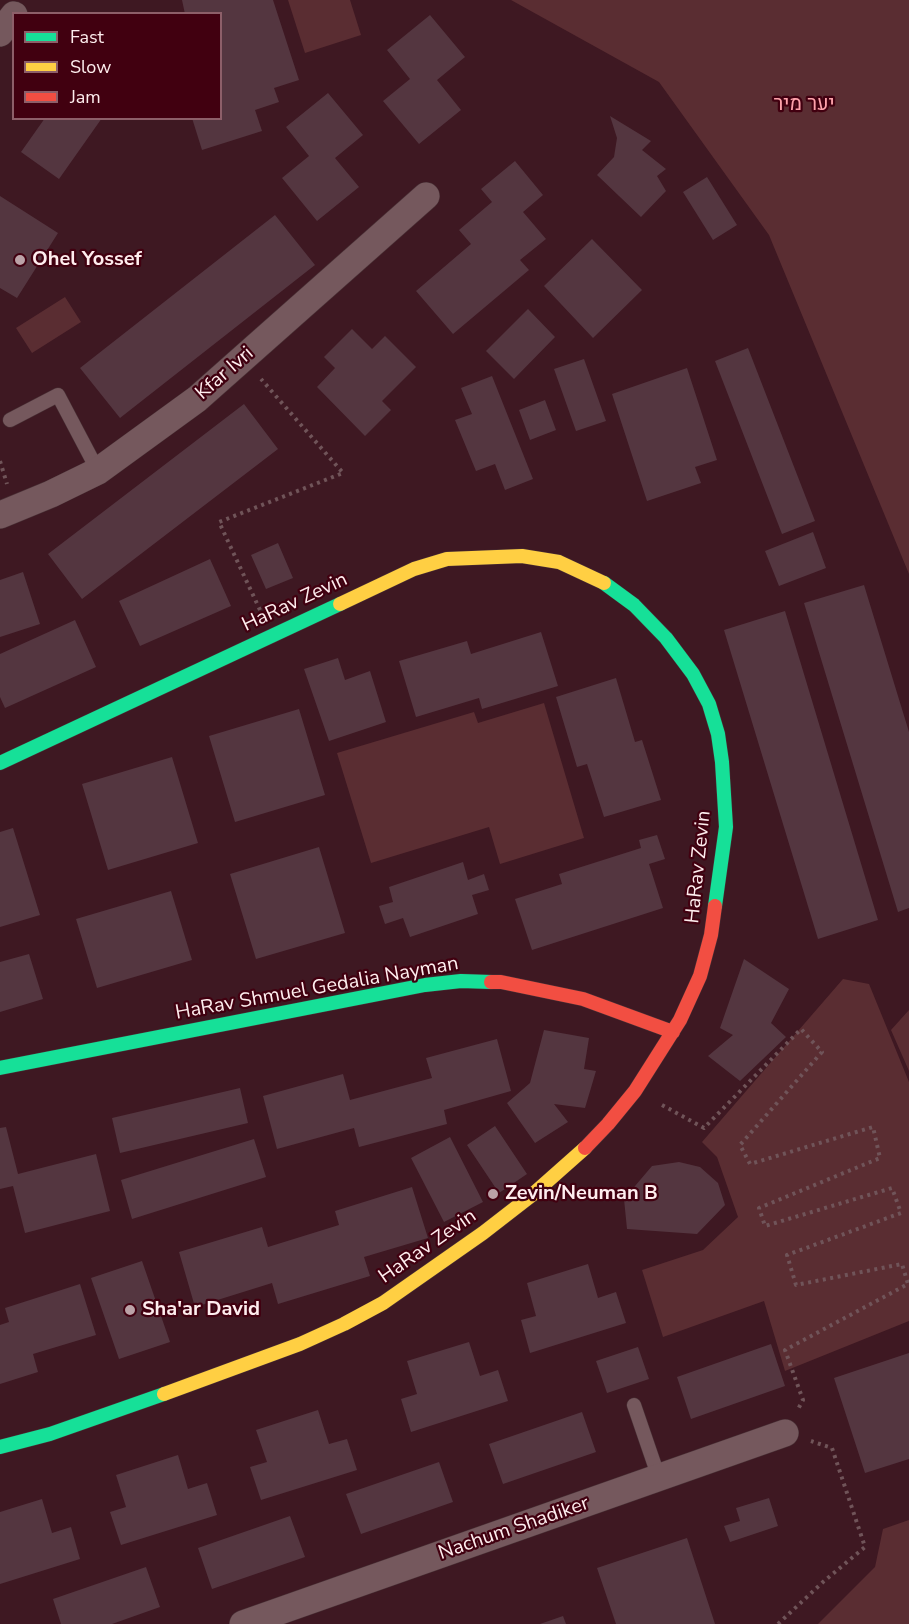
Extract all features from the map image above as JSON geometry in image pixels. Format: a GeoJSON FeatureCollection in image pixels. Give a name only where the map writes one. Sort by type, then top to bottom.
{"type":"FeatureCollection","features":[{"type":"Feature","properties":{"kind":"street"},"geometry":{"type":"LineString","coordinates":[[0,33],[12,17]]}},
{"type":"Feature","properties":{"kind":"street","name":"Kfar Ivri"},"geometry":{"type":"LineString","coordinates":[[0,515],[98,471],[197,399],[426,196]]}},
{"type":"Feature","properties":{"kind":"street","name":"HaRav Zevin"},"geometry":{"type":"LineString","coordinates":[[0,763],[414,569],[447,559],[522,556],[560,562],[600,580],[634,605],[666,638],[693,674],[709,704],[718,734],[722,762],[726,827],[711,935],[700,976],[673,1032],[635,1091],[608,1124],[532,1195],[483,1233],[384,1303],[300,1344],[223,1374],[50,1434],[0,1447]]}},
{"type":"Feature","properties":{"kind":"street","name":"HaRav Shmuel Gedalia Nayman"},"geometry":{"type":"LineString","coordinates":[[0,1068],[461,981],[501,982],[583,999],[673,1032]]}},
{"type":"Feature","properties":{"kind":"street","name":"Nachum Shadiker"},"geometry":{"type":"LineString","coordinates":[[243,1624],[785,1433]]}},
{"type":"Feature","properties":{"kind":"lane"},"geometry":{"type":"LineString","coordinates":[[10,420],[58,395],[98,471]]}},
{"type":"Feature","properties":{"kind":"lane"},"geometry":{"type":"LineString","coordinates":[[634,1405],[659,1478]]}},
{"type":"Feature","properties":{"kind":"path"},"geometry":{"type":"LineString","coordinates":[[242,359],[343,473],[219,522],[272,635]]}},
{"type":"Feature","properties":{"kind":"path"},"geometry":{"type":"LineString","coordinates":[[635,1091],[704,1128],[801,1029],[822,1052],[740,1145],[750,1164],[873,1127],[880,1158],[759,1208],[765,1226],[892,1188],[902,1214],[787,1255],[796,1285],[902,1264],[908,1284],[785,1350],[803,1400],[785,1433],[832,1448],[865,1547],[778,1624]]}},
{"type":"Feature","properties":{"kind":"green space"},"geometry":{"type":"Polygon","coordinates":[[[288,0],[350,0],[361,35],[305,53],[288,0]]]}},
{"type":"Feature","properties":{"kind":"green space","name":"יער מיר"},"geometry":{"type":"Polygon","coordinates":[[[511,0],[909,0],[909,574],[769,235],[659,82],[511,0]]]}},
{"type":"Feature","properties":{"kind":"green space"},"geometry":{"type":"Polygon","coordinates":[[[65,297],[81,322],[32,353],[16,328],[65,297]]]}},
{"type":"Feature","properties":{"kind":"green space"},"geometry":{"type":"Polygon","coordinates":[[[544,703],[584,838],[500,864],[489,827],[371,863],[337,753],[474,712],[478,723],[544,703]]]}},
{"type":"Feature","properties":{"kind":"green space"},"geometry":{"type":"Polygon","coordinates":[[[843,979],[869,984],[909,1082],[909,1321],[785,1371],[764,1301],[663,1337],[642,1270],[703,1250],[738,1217],[717,1157],[702,1142],[843,979]]]}},
{"type":"Feature","properties":{"kind":"green space"},"geometry":{"type":"Polygon","coordinates":[[[909,1010],[909,1071],[891,1030],[909,1010]]]}},
{"type":"Feature","properties":{"kind":"green space"},"geometry":{"type":"Polygon","coordinates":[[[909,1520],[909,1624],[818,1624],[875,1567],[883,1529],[909,1520]]]}},
{"type":"Feature","properties":{"kind":"building"},"geometry":{"type":"Polygon","coordinates":[[[182,0],[273,0],[299,80],[274,88],[279,102],[255,110],[262,131],[202,150],[193,120],[222,120],[222,12],[185,12],[182,0]]]}},
{"type":"Feature","properties":{"kind":"building"},"geometry":{"type":"Polygon","coordinates":[[[430,15],[465,57],[437,80],[461,110],[419,144],[383,101],[410,79],[387,50],[430,15]]]}},
{"type":"Feature","properties":{"kind":"building"},"geometry":{"type":"Polygon","coordinates":[[[328,93],[363,135],[335,158],[359,187],[317,221],[282,178],[309,156],[286,127],[328,93]]]}},
{"type":"Feature","properties":{"kind":"building"},"geometry":{"type":"Polygon","coordinates":[[[610,116],[651,141],[642,150],[666,169],[657,176],[666,191],[641,217],[597,175],[614,157],[617,138],[610,116]]]}},
{"type":"Feature","properties":{"kind":"building"},"geometry":{"type":"Polygon","coordinates":[[[44,120],[101,120],[59,179],[21,152],[44,120]]]}},
{"type":"Feature","properties":{"kind":"building"},"geometry":{"type":"Polygon","coordinates":[[[515,161],[543,195],[523,212],[546,239],[520,260],[529,270],[453,334],[416,291],[471,244],[459,230],[492,202],[481,189],[515,161]]]}},
{"type":"Feature","properties":{"kind":"building"},"geometry":{"type":"Polygon","coordinates":[[[707,177],[737,225],[713,240],[683,192],[707,177]]]}},
{"type":"Feature","properties":{"kind":"building","name":"Ohel Yossef"},"geometry":{"type":"Polygon","coordinates":[[[0,196],[58,233],[17,298],[0,288],[0,196]]]}},
{"type":"Feature","properties":{"kind":"building"},"geometry":{"type":"Polygon","coordinates":[[[275,215],[315,265],[120,418],[80,368],[275,215]]]}},
{"type":"Feature","properties":{"kind":"building"},"geometry":{"type":"Polygon","coordinates":[[[592,239],[642,290],[593,338],[544,286],[592,239]]]}},
{"type":"Feature","properties":{"kind":"building"},"geometry":{"type":"Polygon","coordinates":[[[528,309],[555,337],[514,379],[486,351],[528,309]]]}},
{"type":"Feature","properties":{"kind":"building"},"geometry":{"type":"Polygon","coordinates":[[[352,329],[372,349],[385,336],[416,367],[382,401],[391,410],[365,436],[317,387],[335,368],[324,357],[352,329]]]}},
{"type":"Feature","properties":{"kind":"building"},"geometry":{"type":"Polygon","coordinates":[[[748,348],[815,521],[782,534],[715,361],[748,348]]]}},
{"type":"Feature","properties":{"kind":"building"},"geometry":{"type":"Polygon","coordinates":[[[584,359],[606,421],[576,431],[554,369],[584,359]]]}},
{"type":"Feature","properties":{"kind":"building"},"geometry":{"type":"Polygon","coordinates":[[[687,368],[717,460],[695,467],[701,483],[647,501],[612,394],[687,368]]]}},
{"type":"Feature","properties":{"kind":"building"},"geometry":{"type":"Polygon","coordinates":[[[492,376],[533,479],[505,490],[495,464],[476,471],[455,420],[472,414],[461,388],[492,376]]]}},
{"type":"Feature","properties":{"kind":"building"},"geometry":{"type":"Polygon","coordinates":[[[545,400],[556,430],[530,440],[519,410],[545,400]]]}},
{"type":"Feature","properties":{"kind":"building"},"geometry":{"type":"Polygon","coordinates":[[[244,404],[278,449],[82,599],[48,554],[244,404]]]}},
{"type":"Feature","properties":{"kind":"building"},"geometry":{"type":"Polygon","coordinates":[[[813,532],[826,568],[779,586],[765,551],[813,532]]]}},
{"type":"Feature","properties":{"kind":"building"},"geometry":{"type":"Polygon","coordinates":[[[278,543],[293,578],[266,589],[251,555],[278,543]]]}},
{"type":"Feature","properties":{"kind":"building"},"geometry":{"type":"Polygon","coordinates":[[[210,559],[231,606],[140,646],[119,601],[210,559]]]}},
{"type":"Feature","properties":{"kind":"building"},"geometry":{"type":"Polygon","coordinates":[[[23,572],[40,624],[0,637],[0,580],[23,572]]]}},
{"type":"Feature","properties":{"kind":"building"},"geometry":{"type":"Polygon","coordinates":[[[864,585],[909,732],[909,908],[898,912],[804,603],[864,585]]]}},
{"type":"Feature","properties":{"kind":"building"},"geometry":{"type":"Polygon","coordinates":[[[785,611],[878,920],[818,939],[724,630],[785,611]]]}},
{"type":"Feature","properties":{"kind":"building"},"geometry":{"type":"Polygon","coordinates":[[[75,620],[96,667],[5,708],[0,697],[0,654],[75,620]]]}},
{"type":"Feature","properties":{"kind":"building"},"geometry":{"type":"Polygon","coordinates":[[[541,632],[558,686],[482,709],[479,698],[416,717],[399,661],[467,641],[471,654],[541,632]]]}},
{"type":"Feature","properties":{"kind":"building"},"geometry":{"type":"Polygon","coordinates":[[[338,658],[345,680],[370,671],[386,722],[329,741],[304,669],[338,658]]]}},
{"type":"Feature","properties":{"kind":"building"},"geometry":{"type":"Polygon","coordinates":[[[616,678],[635,742],[642,740],[661,800],[604,817],[587,764],[577,767],[556,697],[616,678]]]}},
{"type":"Feature","properties":{"kind":"building"},"geometry":{"type":"Polygon","coordinates":[[[299,709],[325,795],[235,822],[209,736],[299,709]]]}},
{"type":"Feature","properties":{"kind":"building"},"geometry":{"type":"Polygon","coordinates":[[[172,757],[198,843],[108,870],[82,784],[172,757]]]}},
{"type":"Feature","properties":{"kind":"building"},"geometry":{"type":"Polygon","coordinates":[[[13,828],[40,915],[0,927],[0,832],[13,828]]]}},
{"type":"Feature","properties":{"kind":"building"},"geometry":{"type":"Polygon","coordinates":[[[657,835],[665,859],[649,864],[663,908],[532,950],[515,899],[562,884],[559,874],[641,848],[639,840],[657,835]]]}},
{"type":"Feature","properties":{"kind":"building"},"geometry":{"type":"Polygon","coordinates":[[[319,847],[345,933],[256,959],[230,874],[319,847]]]}},
{"type":"Feature","properties":{"kind":"building"},"geometry":{"type":"Polygon","coordinates":[[[463,862],[468,880],[484,874],[489,890],[472,895],[478,914],[410,937],[403,918],[385,924],[379,906],[393,902],[389,887],[463,862]]]}},
{"type":"Feature","properties":{"kind":"building"},"geometry":{"type":"Polygon","coordinates":[[[171,891],[192,960],[97,988],[76,919],[171,891]]]}},
{"type":"Feature","properties":{"kind":"building"},"geometry":{"type":"Polygon","coordinates":[[[29,954],[43,999],[0,1012],[0,962],[29,954]]]}},
{"type":"Feature","properties":{"kind":"building"},"geometry":{"type":"Polygon","coordinates":[[[744,959],[789,989],[771,1023],[786,1037],[740,1081],[708,1056],[733,1035],[720,1028],[744,959]]]}},
{"type":"Feature","properties":{"kind":"building"},"geometry":{"type":"Polygon","coordinates":[[[544,1030],[589,1038],[584,1069],[596,1071],[585,1108],[554,1104],[568,1122],[535,1143],[507,1103],[530,1083],[544,1030]]]}},
{"type":"Feature","properties":{"kind":"building"},"geometry":{"type":"Polygon","coordinates":[[[497,1039],[511,1091],[444,1110],[447,1124],[359,1147],[354,1128],[277,1149],[263,1096],[343,1074],[350,1100],[432,1078],[426,1058],[497,1039]]]}},
{"type":"Feature","properties":{"kind":"building"},"geometry":{"type":"Polygon","coordinates":[[[240,1088],[248,1123],[120,1153],[112,1118],[240,1088]]]}},
{"type":"Feature","properties":{"kind":"building"},"geometry":{"type":"Polygon","coordinates":[[[495,1126],[527,1174],[499,1193],[467,1145],[495,1126]]]}},
{"type":"Feature","properties":{"kind":"building"},"geometry":{"type":"Polygon","coordinates":[[[6,1127],[18,1174],[96,1154],[110,1211],[25,1233],[13,1186],[0,1189],[0,1128],[6,1127]]]}},
{"type":"Feature","properties":{"kind":"building"},"geometry":{"type":"Polygon","coordinates":[[[450,1137],[483,1202],[444,1222],[411,1158],[450,1137]]]}},
{"type":"Feature","properties":{"kind":"building"},"geometry":{"type":"Polygon","coordinates":[[[254,1139],[266,1177],[132,1219],[121,1180],[254,1139]]]}},
{"type":"Feature","properties":{"kind":"building"},"geometry":{"type":"Polygon","coordinates":[[[679,1162],[700,1167],[718,1183],[725,1205],[697,1234],[627,1229],[624,1199],[652,1166],[679,1162]]]}},
{"type":"Feature","properties":{"kind":"building"},"geometry":{"type":"Polygon","coordinates":[[[412,1187],[428,1238],[364,1257],[370,1276],[278,1304],[272,1283],[195,1307],[179,1252],[262,1227],[268,1247],[339,1225],[335,1211],[412,1187]]]}},
{"type":"Feature","properties":{"kind":"building","name":"Sha'ar David"},"geometry":{"type":"Polygon","coordinates":[[[142,1261],[170,1342],[119,1359],[91,1278],[142,1261]]]}},
{"type":"Feature","properties":{"kind":"building"},"geometry":{"type":"Polygon","coordinates":[[[588,1264],[598,1298],[616,1292],[626,1323],[530,1353],[521,1320],[536,1316],[527,1283],[588,1264]]]}},
{"type":"Feature","properties":{"kind":"building"},"geometry":{"type":"Polygon","coordinates":[[[80,1284],[96,1335],[33,1354],[38,1372],[0,1384],[0,1325],[9,1322],[5,1308],[80,1284]]]}},
{"type":"Feature","properties":{"kind":"building"},"geometry":{"type":"Polygon","coordinates":[[[469,1342],[480,1376],[498,1370],[508,1401],[411,1432],[401,1399],[417,1394],[407,1361],[469,1342]]]}},
{"type":"Feature","properties":{"kind":"building"},"geometry":{"type":"Polygon","coordinates":[[[771,1344],[785,1386],[691,1419],[677,1377],[771,1344]]]}},
{"type":"Feature","properties":{"kind":"building"},"geometry":{"type":"Polygon","coordinates":[[[638,1347],[649,1379],[607,1393],[596,1361],[638,1347]]]}},
{"type":"Feature","properties":{"kind":"building"},"geometry":{"type":"Polygon","coordinates":[[[909,1353],[909,1459],[865,1473],[834,1378],[909,1353]]]}},
{"type":"Feature","properties":{"kind":"building"},"geometry":{"type":"Polygon","coordinates":[[[318,1410],[329,1444],[347,1439],[357,1470],[261,1500],[250,1467],[267,1462],[256,1430],[318,1410]]]}},
{"type":"Feature","properties":{"kind":"building"},"geometry":{"type":"Polygon","coordinates":[[[582,1412],[596,1452],[503,1484],[489,1444],[582,1412]]]}},
{"type":"Feature","properties":{"kind":"building"},"geometry":{"type":"Polygon","coordinates":[[[178,1455],[188,1489],[207,1483],[217,1515],[121,1545],[110,1512],[126,1507],[116,1475],[178,1455]]]}},
{"type":"Feature","properties":{"kind":"building"},"geometry":{"type":"Polygon","coordinates":[[[439,1462],[453,1502],[361,1534],[346,1494],[439,1462]]]}},
{"type":"Feature","properties":{"kind":"building"},"geometry":{"type":"Polygon","coordinates":[[[769,1498],[778,1526],[730,1542],[724,1526],[740,1521],[736,1508],[769,1498]]]}},
{"type":"Feature","properties":{"kind":"building"},"geometry":{"type":"Polygon","coordinates":[[[42,1499],[52,1533],[71,1527],[80,1559],[0,1584],[0,1512],[42,1499]]]}},
{"type":"Feature","properties":{"kind":"building"},"geometry":{"type":"Polygon","coordinates":[[[290,1516],[305,1557],[212,1589],[198,1548],[290,1516]]]}},
{"type":"Feature","properties":{"kind":"building"},"geometry":{"type":"Polygon","coordinates":[[[687,1538],[715,1624],[616,1624],[597,1568],[687,1538]]]}},
{"type":"Feature","properties":{"kind":"building"},"geometry":{"type":"Polygon","coordinates":[[[146,1567],[160,1607],[112,1624],[61,1624],[53,1599],[146,1567]]]}},
{"type":"Feature","properties":{"kind":"building"},"geometry":{"type":"Polygon","coordinates":[[[563,1616],[566,1624],[540,1624],[563,1616]]]}},
{"type":"Feature","properties":{"kind":"traffic: fast"},"geometry":{"type":"LineString","coordinates":[[604,583],[634,605],[666,638],[693,674],[709,704],[718,734],[722,762],[726,827],[715,906]]}},
{"type":"Feature","properties":{"kind":"traffic: fast"},"geometry":{"type":"LineString","coordinates":[[0,763],[340,604]]}},
{"type":"Feature","properties":{"kind":"traffic: fast"},"geometry":{"type":"LineString","coordinates":[[0,1068],[425,985],[461,981],[491,982]]}},
{"type":"Feature","properties":{"kind":"traffic: fast"},"geometry":{"type":"LineString","coordinates":[[0,1447],[50,1434],[164,1394]]}},
{"type":"Feature","properties":{"kind":"traffic: slow"},"geometry":{"type":"LineString","coordinates":[[340,604],[414,569],[447,559],[522,556],[559,562],[604,583]]}},
{"type":"Feature","properties":{"kind":"traffic: slow"},"geometry":{"type":"LineString","coordinates":[[164,1394],[300,1344],[383,1303],[483,1233],[532,1195],[585,1148]]}},
{"type":"Feature","properties":{"kind":"traffic: jam"},"geometry":{"type":"LineString","coordinates":[[585,1148],[635,1091],[680,1020],[700,976],[711,935],[715,906]]}},
{"type":"Feature","properties":{"kind":"traffic: jam"},"geometry":{"type":"LineString","coordinates":[[491,982],[501,982],[583,999],[673,1032]]}},
{"type":"Feature","properties":{"kind":"place","name":"Ohel Yossef"},"geometry":{"type":"Point","coordinates":[20,260]}},
{"type":"Feature","properties":{"kind":"place","name":"Zevin/Neuman B"},"geometry":{"type":"Point","coordinates":[493,1194]}},
{"type":"Feature","properties":{"kind":"place","name":"Sha'ar David"},"geometry":{"type":"Point","coordinates":[130,1310]}}]}
